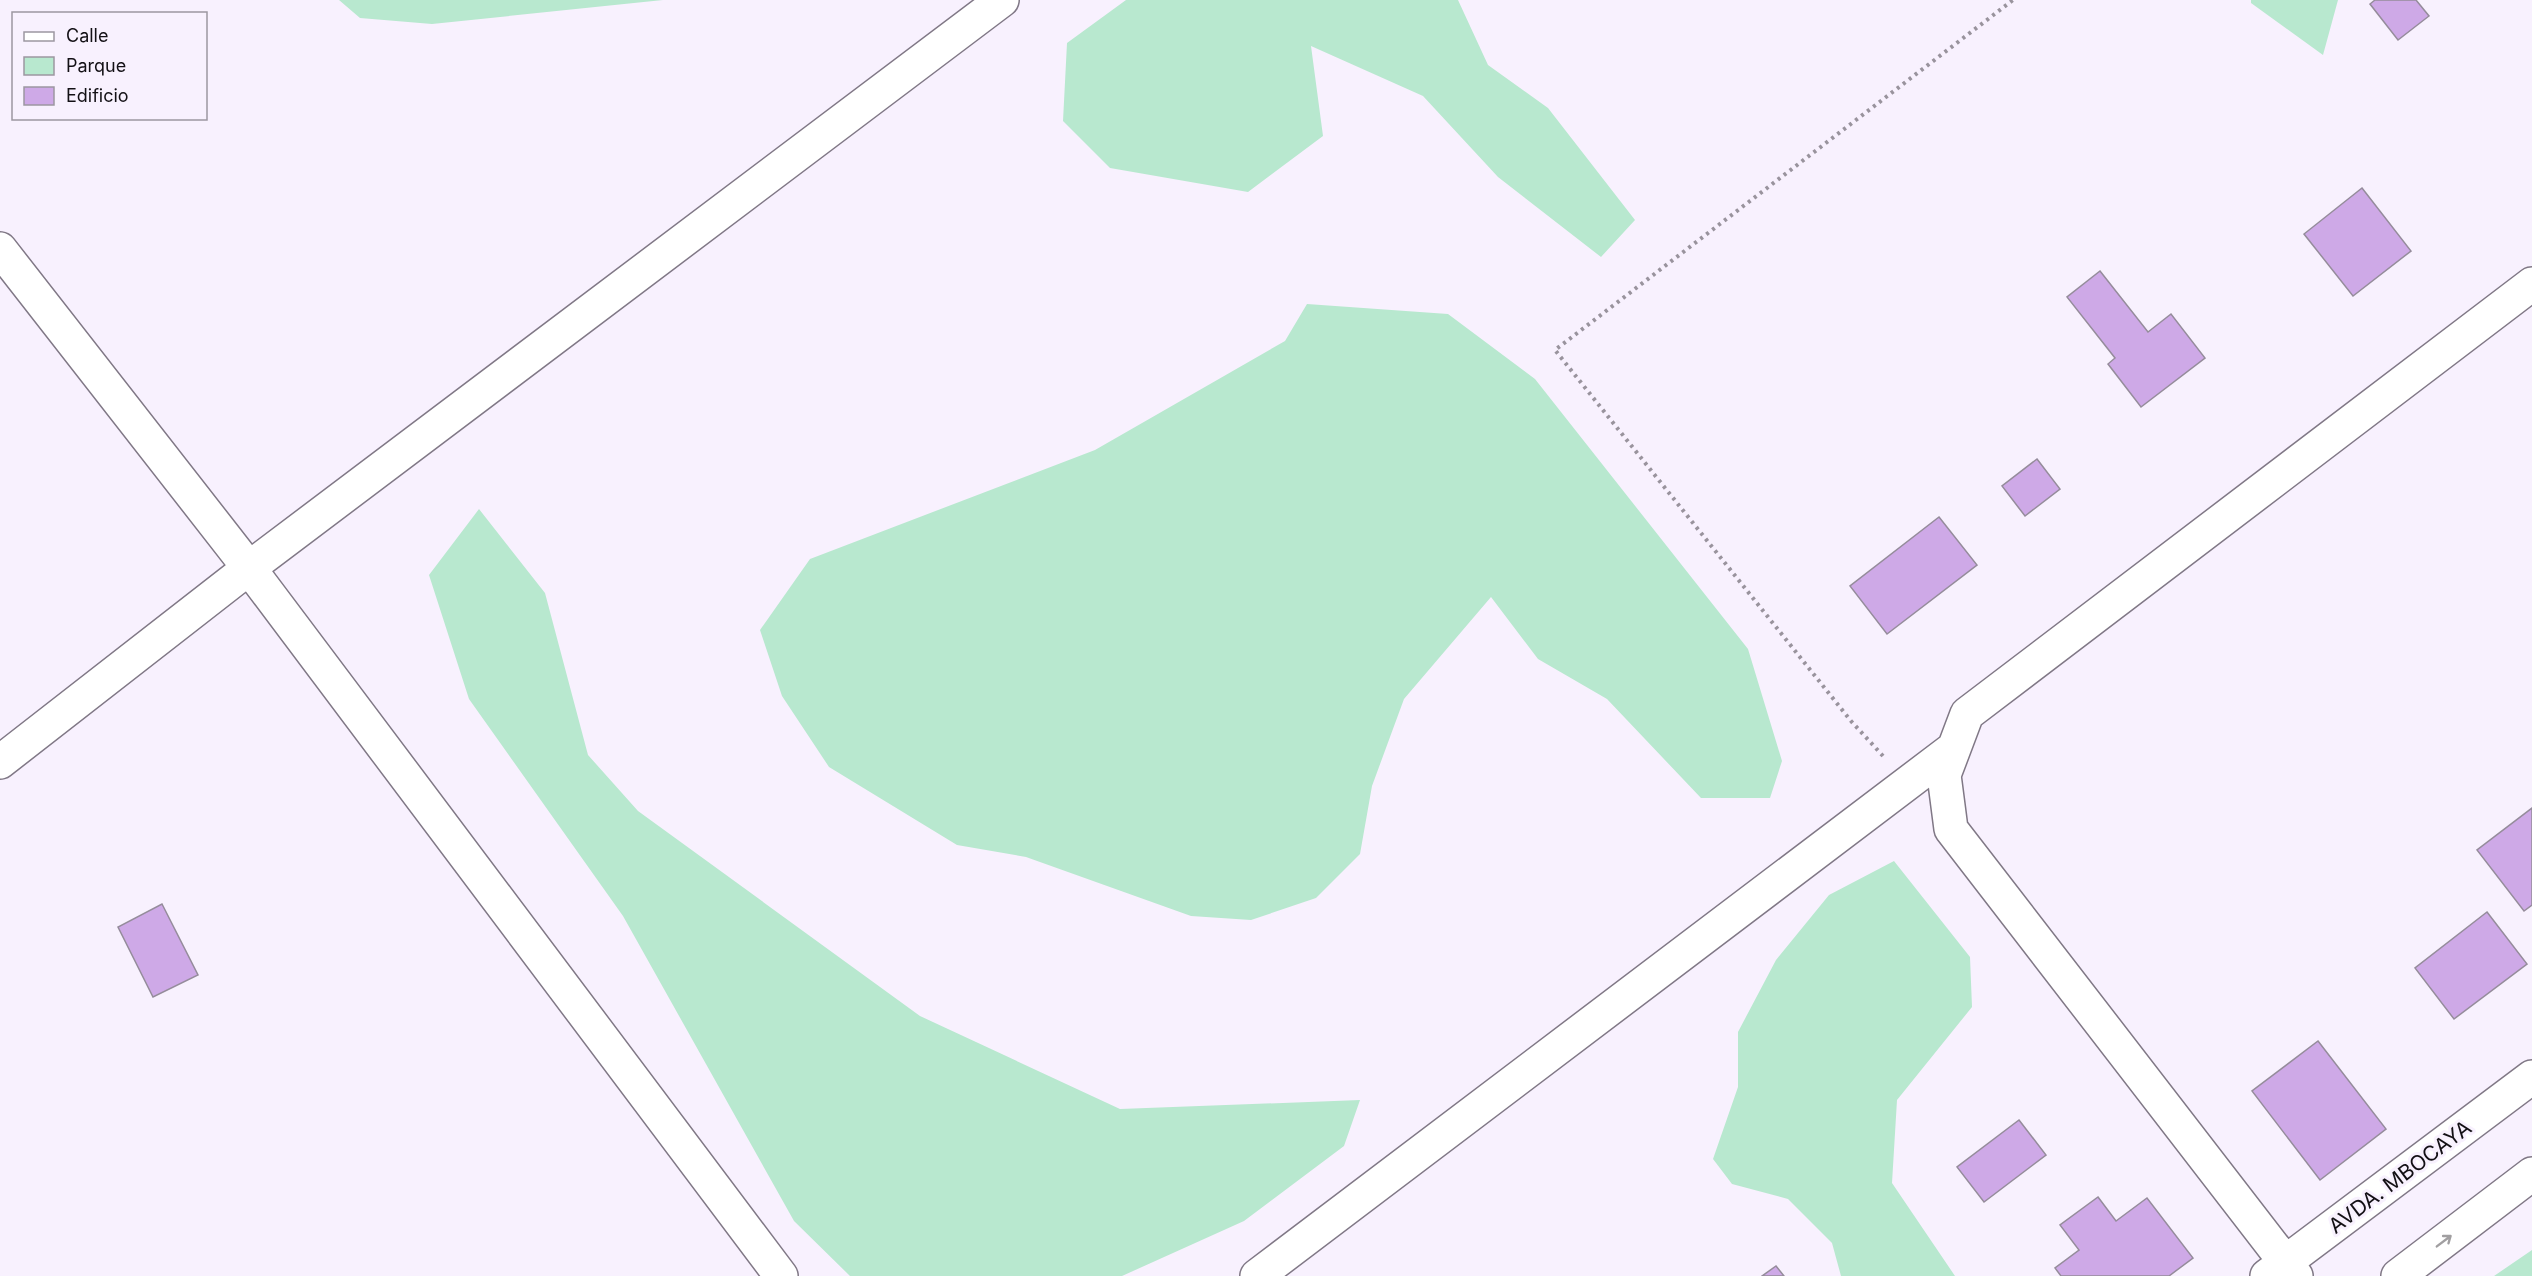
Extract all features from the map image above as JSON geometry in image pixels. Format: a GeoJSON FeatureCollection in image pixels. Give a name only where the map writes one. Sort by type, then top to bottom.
{"type":"FeatureCollection","features":[{"type":"Feature","properties":{"kind":"street"},"geometry":{"type":"LineString","coordinates":[[0,762],[249,568],[1002,0]]}},
{"type":"Feature","properties":{"kind":"street"},"geometry":{"type":"LineString","coordinates":[[0,249],[249,568],[781,1276]]}},
{"type":"Feature","properties":{"kind":"street"},"geometry":{"type":"LineString","coordinates":[[2283,1271],[1951,829],[1944,775],[1967,714],[2532,285]]}},
{"type":"Feature","properties":{"kind":"street"},"geometry":{"type":"LineString","coordinates":[[1257,1276],[1954,748]]}},
{"type":"Feature","properties":{"kind":"street","name":"AVDA. MBOCAYA"},"geometry":{"type":"LineString","coordinates":[[2283,1271],[2532,1077]]}},
{"type":"Feature","properties":{"kind":"street"},"geometry":{"type":"LineString","coordinates":[[2398,1276],[2532,1174]]}},
{"type":"Feature","properties":{"kind":"path"},"geometry":{"type":"LineString","coordinates":[[1908,783],[1851,721],[1555,350],[2013,0]]}},
{"type":"Feature","properties":{"kind":"green space"},"geometry":{"type":"Polygon","coordinates":[[[339,0],[663,0],[432,24],[360,18],[339,0]]]}},
{"type":"Feature","properties":{"kind":"green space"},"geometry":{"type":"Polygon","coordinates":[[[1126,0],[1458,0],[1488,65],[1548,108],[1635,220],[1601,257],[1498,177],[1423,96],[1311,46],[1323,136],[1248,192],[1110,168],[1063,121],[1067,43],[1126,0]]]}},
{"type":"Feature","properties":{"kind":"green space"},"geometry":{"type":"Polygon","coordinates":[[[2251,0],[2338,0],[2323,55],[2251,3],[2251,0]]]}},
{"type":"Feature","properties":{"kind":"green space"},"geometry":{"type":"Polygon","coordinates":[[[1307,304],[1448,314],[1535,379],[1748,649],[1782,761],[1770,798],[1701,798],[1607,699],[1538,659],[1491,597],[1404,699],[1372,786],[1360,854],[1316,898],[1251,920],[1191,916],[1026,857],[957,845],[829,767],[782,696],[760,630],[810,559],[1095,450],[1285,341],[1307,304]]]}},
{"type":"Feature","properties":{"kind":"green space"},"geometry":{"type":"Polygon","coordinates":[[[479,509],[545,593],[588,755],[638,811],[920,1016],[1120,1109],[1360,1100],[1344,1146],[1244,1221],[1122,1276],[850,1276],[794,1221],[623,916],[469,699],[429,575],[479,509]]]}},
{"type":"Feature","properties":{"kind":"green space"},"geometry":{"type":"Polygon","coordinates":[[[1894,861],[1970,957],[1972,1007],[1897,1100],[1892,1183],[1955,1276],[1841,1276],[1832,1243],[1788,1199],[1732,1184],[1713,1159],[1738,1087],[1738,1032],[1776,960],[1829,895],[1894,861]]]}},
{"type":"Feature","properties":{"kind":"green space"},"geometry":{"type":"Polygon","coordinates":[[[2532,1250],[2532,1276],[2494,1276],[2532,1250]]]}},
{"type":"Feature","properties":{"kind":"building"},"geometry":{"type":"Polygon","coordinates":[[[2375,0],[2416,0],[2429,16],[2398,40],[2370,4],[2375,0]]]}},
{"type":"Feature","properties":{"kind":"building"},"geometry":{"type":"Polygon","coordinates":[[[2362,188],[2411,251],[2353,296],[2304,234],[2362,188]]]}},
{"type":"Feature","properties":{"kind":"building"},"geometry":{"type":"Polygon","coordinates":[[[2100,271],[2148,332],[2171,314],[2205,358],[2141,407],[2108,364],[2115,358],[2067,297],[2100,271]]]}},
{"type":"Feature","properties":{"kind":"building"},"geometry":{"type":"Polygon","coordinates":[[[2037,459],[2060,489],[2025,516],[2002,486],[2037,459]]]}},
{"type":"Feature","properties":{"kind":"building"},"geometry":{"type":"Polygon","coordinates":[[[1939,517],[1977,565],[1887,634],[1850,586],[1939,517]]]}},
{"type":"Feature","properties":{"kind":"building"},"geometry":{"type":"Polygon","coordinates":[[[2532,808],[2532,905],[2524,911],[2477,850],[2532,808]]]}},
{"type":"Feature","properties":{"kind":"building"},"geometry":{"type":"Polygon","coordinates":[[[162,904],[198,975],[153,997],[118,927],[162,904]]]}},
{"type":"Feature","properties":{"kind":"building"},"geometry":{"type":"Polygon","coordinates":[[[2487,912],[2527,964],[2454,1019],[2415,968],[2487,912]]]}},
{"type":"Feature","properties":{"kind":"building"},"geometry":{"type":"Polygon","coordinates":[[[2318,1041],[2386,1129],[2320,1180],[2252,1091],[2318,1041]]]}},
{"type":"Feature","properties":{"kind":"building"},"geometry":{"type":"Polygon","coordinates":[[[2019,1120],[2046,1155],[1984,1202],[1957,1167],[2019,1120]]]}},
{"type":"Feature","properties":{"kind":"building"},"geometry":{"type":"Polygon","coordinates":[[[2098,1197],[2116,1221],[2147,1198],[2193,1258],[2169,1276],[2061,1276],[2055,1268],[2079,1250],[2060,1225],[2098,1197]]]}},
{"type":"Feature","properties":{"kind":"building"},"geometry":{"type":"Polygon","coordinates":[[[1776,1266],[1784,1276],[1762,1276],[1776,1266]]]}}]}
